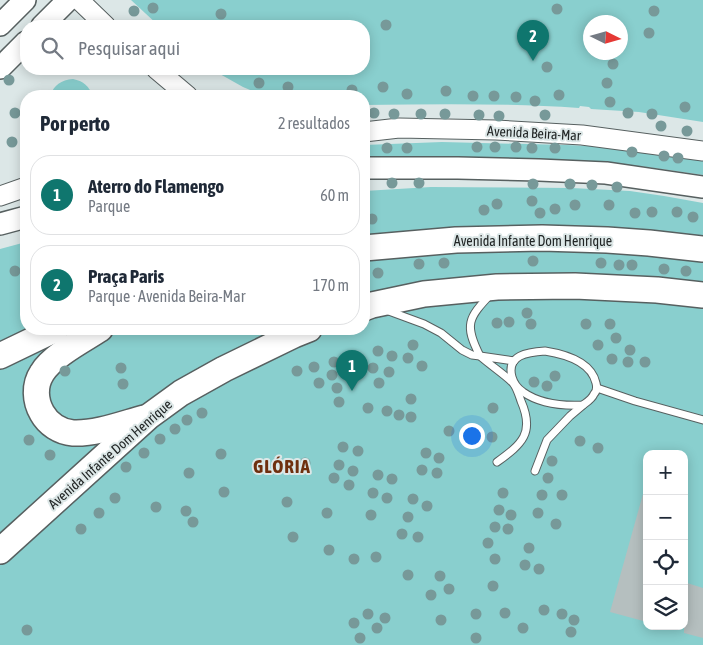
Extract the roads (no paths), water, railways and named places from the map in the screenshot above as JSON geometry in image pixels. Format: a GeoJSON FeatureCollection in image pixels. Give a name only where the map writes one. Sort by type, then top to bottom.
{"type":"FeatureCollection","features":[{"type":"Feature","properties":{"kind":"highway","name":"Avenida Infante Dom Henrique"},"geometry":{"type":"LineString","coordinates":[[370,247],[456,240],[542,238],[615,241],[703,249]]}},
{"type":"Feature","properties":{"kind":"highway"},"geometry":{"type":"LineString","coordinates":[[370,307],[424,294],[497,287],[575,286],[657,290],[703,296]]}},
{"type":"Feature","properties":{"kind":"highway"},"geometry":{"type":"LineString","coordinates":[[0,356],[44,335]]}},
{"type":"Feature","properties":{"kind":"highway"},"geometry":{"type":"LineString","coordinates":[[91,335],[58,357],[42,373],[37,383],[36,392],[37,404],[43,415],[56,428],[73,433],[93,431],[148,417]]}},
{"type":"Feature","properties":{"kind":"highway","name":"Avenida Infante Dom Henrique"},"geometry":{"type":"LineString","coordinates":[[0,551],[148,417],[181,393],[294,335]]}},
{"type":"Feature","properties":{"kind":"main road"},"geometry":{"type":"LineString","coordinates":[[0,25],[25,0]]}},
{"type":"Feature","properties":{"kind":"main road"},"geometry":{"type":"LineString","coordinates":[[48,20],[68,0]]}},
{"type":"Feature","properties":{"kind":"main road"},"geometry":{"type":"LineString","coordinates":[[79,0],[100,20]]}},
{"type":"Feature","properties":{"kind":"main road"},"geometry":{"type":"LineString","coordinates":[[0,68],[20,48]]}},
{"type":"Feature","properties":{"kind":"main road"},"geometry":{"type":"LineString","coordinates":[[163,75],[181,90]]}},
{"type":"Feature","properties":{"kind":"main road","name":"Avenida Beira-Mar"},"geometry":{"type":"LineString","coordinates":[[370,131],[399,128],[505,130],[582,135],[703,151]]}},
{"type":"Feature","properties":{"kind":"main road"},"geometry":{"type":"LineString","coordinates":[[370,168],[467,168],[606,173],[703,187]]}},
{"type":"Feature","properties":{"kind":"main road"},"geometry":{"type":"LineString","coordinates":[[0,196],[20,189]]}},
{"type":"Feature","properties":{"kind":"main road"},"geometry":{"type":"LineString","coordinates":[[0,224],[20,218]]}},
{"type":"Feature","properties":{"kind":"lane"},"geometry":{"type":"LineString","coordinates":[[497,287],[476,311],[472,319],[470,330],[472,340],[480,356],[524,393],[551,404],[583,405]]}},
{"type":"Feature","properties":{"kind":"lane"},"geometry":{"type":"LineString","coordinates":[[370,308],[424,324],[441,333],[462,350],[472,355],[514,361]]}},
{"type":"Feature","properties":{"kind":"lane"},"geometry":{"type":"LineString","coordinates":[[498,462],[521,442],[526,433],[526,416],[514,384],[511,369],[514,361],[523,355],[534,352],[558,353],[570,357],[588,369],[595,378],[597,388],[595,394],[547,440],[535,471]]}},
{"type":"Feature","properties":{"kind":"lane"},"geometry":{"type":"LineString","coordinates":[[597,388],[703,420]]}},
{"type":"Feature","properties":{"kind":"place","name":"Praça Paris"},"geometry":{"type":"Point","coordinates":[533,61]}},
{"type":"Feature","properties":{"kind":"place","name":"Aterro do Flamengo"},"geometry":{"type":"Point","coordinates":[352,391]}},
{"type":"Feature","properties":{"kind":"district","name":"GLÓRIA"},"geometry":{"type":"Point","coordinates":[282,466]}}]}
